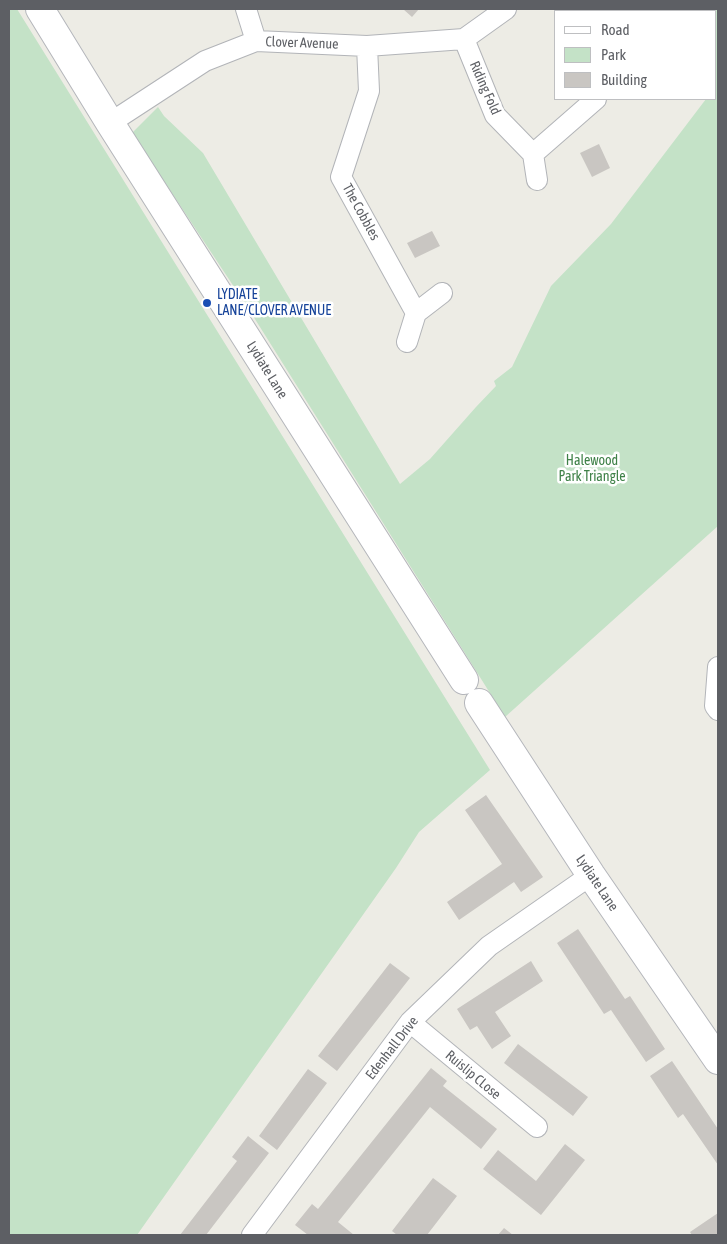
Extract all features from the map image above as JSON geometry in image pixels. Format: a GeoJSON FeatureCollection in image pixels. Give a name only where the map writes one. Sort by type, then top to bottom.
{"type":"FeatureCollection","features":[{"type":"Feature","properties":{"kind":"street","name":"Lydiate Lane"},"geometry":{"type":"LineString","coordinates":[[40,9],[110,123],[464,680]]}},
{"type":"Feature","properties":{"kind":"street"},"geometry":{"type":"LineString","coordinates":[[246,9],[256,41]]}},
{"type":"Feature","properties":{"kind":"street"},"geometry":{"type":"LineString","coordinates":[[464,39],[506,9]]}},
{"type":"Feature","properties":{"kind":"street","name":"Clover Avenue"},"geometry":{"type":"LineString","coordinates":[[110,123],[205,61],[256,41],[367,46],[464,39]]}},
{"type":"Feature","properties":{"kind":"street","name":"Riding Fold"},"geometry":{"type":"LineString","coordinates":[[464,39],[495,115],[533,154]]}},
{"type":"Feature","properties":{"kind":"street","name":"The Cobbles"},"geometry":{"type":"LineString","coordinates":[[367,46],[369,92],[342,177],[416,313]]}},
{"type":"Feature","properties":{"kind":"street"},"geometry":{"type":"LineString","coordinates":[[537,180],[533,154],[595,100]]}},
{"type":"Feature","properties":{"kind":"street"},"geometry":{"type":"LineString","coordinates":[[407,342],[416,313],[442,293]]}},
{"type":"Feature","properties":{"kind":"street"},"geometry":{"type":"LineString","coordinates":[[718,667],[715,706],[718,710]]}},
{"type":"Feature","properties":{"kind":"street","name":"Lydiate Lane"},"geometry":{"type":"LineString","coordinates":[[479,703],[591,875],[718,1060]]}},
{"type":"Feature","properties":{"kind":"street","name":"Edenhall Drive"},"geometry":{"type":"LineString","coordinates":[[258,1233],[410,1022],[489,946],[591,875]]}},
{"type":"Feature","properties":{"kind":"street","name":"Ruislip CLose"},"geometry":{"type":"LineString","coordinates":[[410,1022],[537,1128]]}},
{"type":"Feature","properties":{"kind":"green space"},"geometry":{"type":"Polygon","coordinates":[[[9,9],[17,9],[490,770],[419,832],[396,868],[137,1235],[9,1235],[9,9]]]}},
{"type":"Feature","properties":{"kind":"green space","name":"Halewood Park Triangle"},"geometry":{"type":"Polygon","coordinates":[[[718,9],[718,526],[505,717],[248,308],[132,133],[158,107],[164,116],[203,153],[400,484],[430,459],[496,386],[494,381],[512,367],[551,286],[611,224],[705,100],[717,100],[717,10],[712,10],[718,9]]]}},
{"type":"Feature","properties":{"kind":"building"},"geometry":{"type":"Polygon","coordinates":[[[403,9],[419,9],[412,17],[403,9]]]}},
{"type":"Feature","properties":{"kind":"building"},"geometry":{"type":"Polygon","coordinates":[[[599,144],[610,168],[592,177],[580,153],[599,144]]]}},
{"type":"Feature","properties":{"kind":"building"},"geometry":{"type":"Polygon","coordinates":[[[432,231],[440,246],[415,258],[407,243],[432,231]]]}},
{"type":"Feature","properties":{"kind":"building"},"geometry":{"type":"Polygon","coordinates":[[[486,795],[543,877],[521,892],[514,882],[459,920],[447,902],[502,864],[465,810],[486,795]]]}},
{"type":"Feature","properties":{"kind":"building"},"geometry":{"type":"Polygon","coordinates":[[[578,929],[625,999],[630,996],[665,1049],[646,1062],[611,1010],[604,1014],[557,943],[578,929]]]}},
{"type":"Feature","properties":{"kind":"building"},"geometry":{"type":"Polygon","coordinates":[[[531,961],[543,981],[495,1012],[511,1036],[492,1049],[477,1026],[470,1030],[457,1009],[531,961]]]}},
{"type":"Feature","properties":{"kind":"building"},"geometry":{"type":"Polygon","coordinates":[[[390,963],[410,978],[337,1071],[318,1056],[390,963]]]}},
{"type":"Feature","properties":{"kind":"building"},"geometry":{"type":"Polygon","coordinates":[[[518,1044],[588,1097],[573,1116],[504,1063],[518,1044]]]}},
{"type":"Feature","properties":{"kind":"building"},"geometry":{"type":"Polygon","coordinates":[[[672,1061],[718,1129],[718,1165],[683,1114],[678,1118],[650,1076],[672,1061]]]}},
{"type":"Feature","properties":{"kind":"building"},"geometry":{"type":"Polygon","coordinates":[[[431,1068],[447,1081],[443,1086],[497,1129],[481,1149],[430,1107],[338,1222],[354,1235],[308,1235],[295,1225],[312,1204],[318,1209],[431,1068]]]}},
{"type":"Feature","properties":{"kind":"building"},"geometry":{"type":"Polygon","coordinates":[[[308,1069],[327,1083],[277,1150],[259,1136],[308,1069]]]}},
{"type":"Feature","properties":{"kind":"building"},"geometry":{"type":"Polygon","coordinates":[[[248,1136],[269,1153],[206,1235],[180,1235],[237,1161],[232,1157],[248,1136]]]}},
{"type":"Feature","properties":{"kind":"building"},"geometry":{"type":"Polygon","coordinates":[[[565,1144],[585,1160],[541,1215],[483,1169],[498,1150],[536,1181],[565,1144]]]}},
{"type":"Feature","properties":{"kind":"building"},"geometry":{"type":"Polygon","coordinates":[[[433,1178],[457,1196],[427,1235],[397,1235],[392,1231],[433,1178]]]}},
{"type":"Feature","properties":{"kind":"building"},"geometry":{"type":"Polygon","coordinates":[[[718,1213],[718,1235],[692,1235],[690,1232],[718,1213]]]}},
{"type":"Feature","properties":{"kind":"building"},"geometry":{"type":"Polygon","coordinates":[[[504,1228],[513,1235],[498,1235],[504,1228]]]}},
{"type":"Feature","properties":{"kind":"place","name":"LYDIATE LANE/CLOVER AVENUE"},"geometry":{"type":"Point","coordinates":[207,303]}}]}
